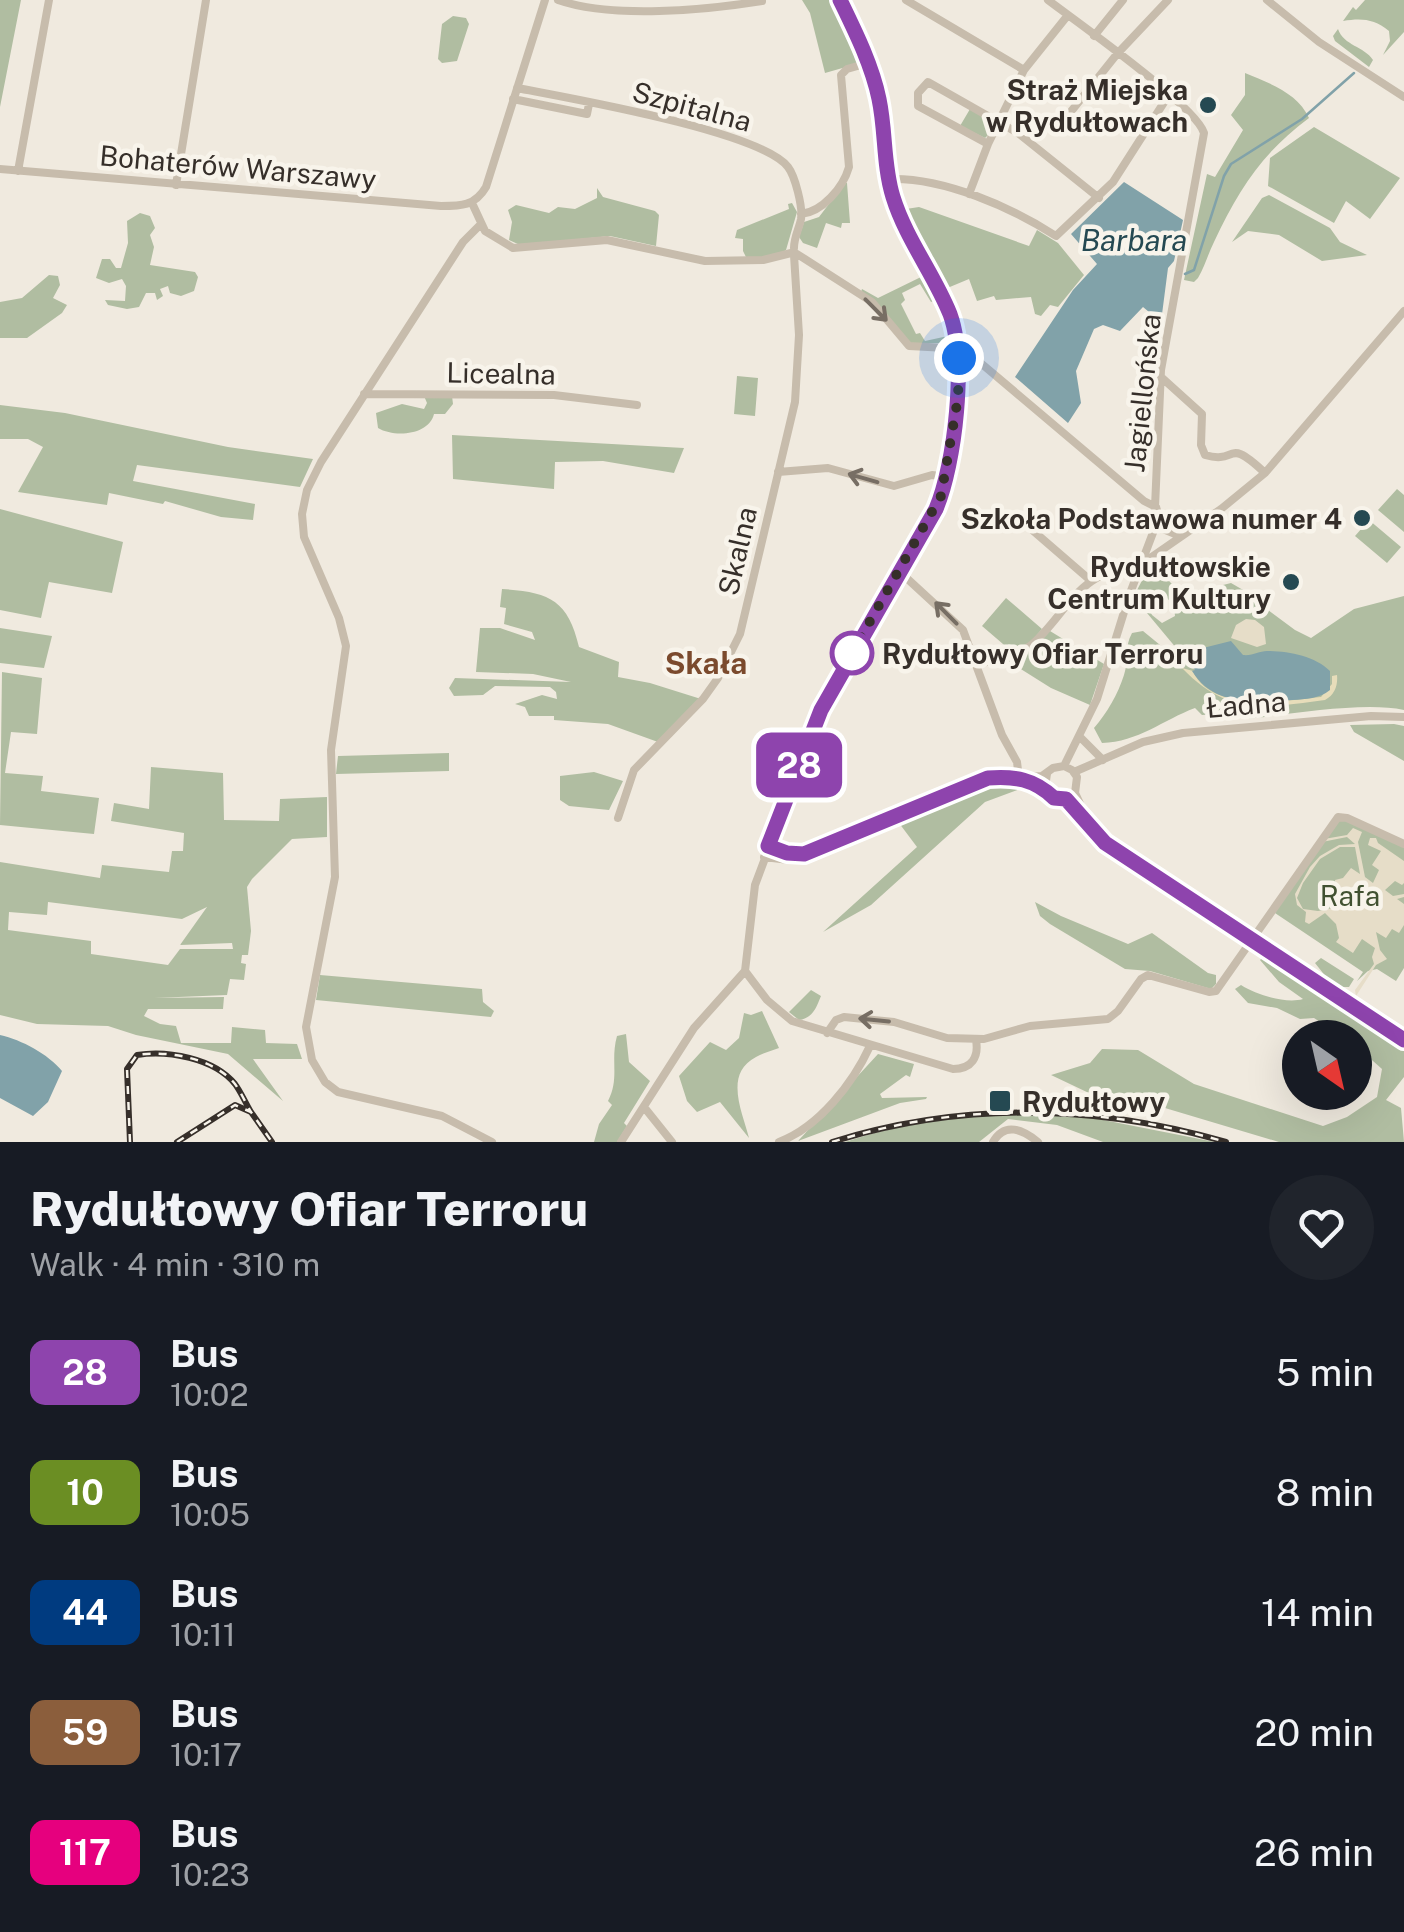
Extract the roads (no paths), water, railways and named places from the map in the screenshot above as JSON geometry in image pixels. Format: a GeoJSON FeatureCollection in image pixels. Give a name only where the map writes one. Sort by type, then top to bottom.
{"type":"FeatureCollection","features":[{"type":"Feature","properties":{"kind":"street"},"geometry":{"type":"LineString","coordinates":[[18,171],[50,0]]}},
{"type":"Feature","properties":{"kind":"street"},"geometry":{"type":"LineString","coordinates":[[176,185],[206,0]]}},
{"type":"Feature","properties":{"kind":"street"},"geometry":{"type":"LineString","coordinates":[[546,0],[486,187],[472,203],[480,225],[491,237],[513,248],[618,241],[706,261],[764,260],[794,253],[872,302],[909,346],[958,350],[978,360],[1146,502],[1156,506]]}},
{"type":"Feature","properties":{"kind":"street"},"geometry":{"type":"LineString","coordinates":[[558,0],[588,6],[667,10],[762,1]]}},
{"type":"Feature","properties":{"kind":"street"},"geometry":{"type":"LineString","coordinates":[[621,1142],[696,1025],[745,972],[749,914],[764,858],[821,710],[936,509],[946,477],[958,398],[958,350],[950,314],[902,221],[888,179],[882,111],[868,63],[840,0]]}},
{"type":"Feature","properties":{"kind":"street"},"geometry":{"type":"LineString","coordinates":[[906,0],[1024,70]]}},
{"type":"Feature","properties":{"kind":"street","name":"Jagiellońska"},"geometry":{"type":"LineString","coordinates":[[1048,0],[1170,94],[1201,124],[1204,134],[1160,376],[1156,506],[1164,534]]}},
{"type":"Feature","properties":{"kind":"street"},"geometry":{"type":"LineString","coordinates":[[1094,36],[1123,0]]}},
{"type":"Feature","properties":{"kind":"street"},"geometry":{"type":"LineString","coordinates":[[1070,114],[1117,54],[1168,0]]}},
{"type":"Feature","properties":{"kind":"street"},"geometry":{"type":"LineString","coordinates":[[1267,0],[1319,42],[1404,97]]}},
{"type":"Feature","properties":{"kind":"street"},"geometry":{"type":"LineString","coordinates":[[970,194],[988,144],[1024,70],[1068,15]]}},
{"type":"Feature","properties":{"kind":"street"},"geometry":{"type":"LineString","coordinates":[[801,214],[817,211],[846,177],[849,167],[841,75],[846,69],[868,63]]}},
{"type":"Feature","properties":{"kind":"street"},"geometry":{"type":"LineString","coordinates":[[988,144],[918,106],[918,93],[928,82],[1000,122],[1099,198]]}},
{"type":"Feature","properties":{"kind":"street","name":"Szpitalna"},"geometry":{"type":"LineString","coordinates":[[517,88],[713,131],[754,144],[788,167],[801,214],[794,253]]}},
{"type":"Feature","properties":{"kind":"street"},"geometry":{"type":"LineString","coordinates":[[888,179],[970,194],[1018,212],[1056,236],[1118,176],[1170,94]]}},
{"type":"Feature","properties":{"kind":"street","name":"Szpitalna"},"geometry":{"type":"LineString","coordinates":[[513,99],[586,114],[589,104]]}},
{"type":"Feature","properties":{"kind":"street","name":"Bohaterów Warszawy"},"geometry":{"type":"LineString","coordinates":[[0,169],[441,206],[472,203]]}},
{"type":"Feature","properties":{"kind":"street"},"geometry":{"type":"LineString","coordinates":[[480,225],[463,242],[321,462],[307,490],[302,514],[304,537],[339,618],[346,646],[331,750],[334,877],[306,1027],[308,1044],[321,1076],[338,1092],[442,1116],[492,1142]]}},
{"type":"Feature","properties":{"kind":"street","name":"Skalna"},"geometry":{"type":"LineString","coordinates":[[618,818],[634,770],[690,715],[718,678],[733,649],[750,595],[795,402],[798,370],[794,253]]}},
{"type":"Feature","properties":{"kind":"street"},"geometry":{"type":"LineString","coordinates":[[1019,778],[1045,787],[1054,798],[1066,799],[1074,793],[1078,782],[1070,769],[1078,739],[1097,699],[1150,542],[1164,534],[1180,536],[1265,473],[1404,310]]}},
{"type":"Feature","properties":{"kind":"street"},"geometry":{"type":"LineString","coordinates":[[1160,376],[1202,414],[1201,445],[1205,455],[1219,457],[1243,452],[1265,473]]}},
{"type":"Feature","properties":{"kind":"street","name":"Licealna"},"geometry":{"type":"LineString","coordinates":[[364,394],[554,395],[637,405]]}},
{"type":"Feature","properties":{"kind":"street"},"geometry":{"type":"LineString","coordinates":[[778,472],[828,468],[894,486],[932,475],[946,477]]}},
{"type":"Feature","properties":{"kind":"street"},"geometry":{"type":"LineString","coordinates":[[1016,516],[1090,580]]}},
{"type":"Feature","properties":{"kind":"street"},"geometry":{"type":"LineString","coordinates":[[1143,563],[1159,550],[1164,534]]}},
{"type":"Feature","properties":{"kind":"street"},"geometry":{"type":"LineString","coordinates":[[1150,542],[1159,550]]}},
{"type":"Feature","properties":{"kind":"street"},"geometry":{"type":"LineString","coordinates":[[978,664],[1026,650],[1090,580],[1125,571],[1137,574]]}},
{"type":"Feature","properties":{"kind":"street"},"geometry":{"type":"LineString","coordinates":[[900,572],[963,630],[1002,736],[1017,762],[1019,778]]}},
{"type":"Feature","properties":{"kind":"street","name":"Ładna"},"geometry":{"type":"LineString","coordinates":[[1070,769],[1100,762],[1143,742],[1197,731],[1371,716],[1404,717]]}},
{"type":"Feature","properties":{"kind":"street"},"geometry":{"type":"LineString","coordinates":[[1078,739],[1100,762]]}},
{"type":"Feature","properties":{"kind":"street","name":"Ładna"},"geometry":{"type":"LineString","coordinates":[[1078,782],[1100,762]]}},
{"type":"Feature","properties":{"kind":"street"},"geometry":{"type":"LineString","coordinates":[[1045,787],[1047,774],[1053,768],[1070,769]]}},
{"type":"Feature","properties":{"kind":"street"},"geometry":{"type":"LineString","coordinates":[[764,858],[784,861],[804,854],[970,783],[1047,774]]}},
{"type":"Feature","properties":{"kind":"street"},"geometry":{"type":"LineString","coordinates":[[1074,793],[1089,826]]}},
{"type":"Feature","properties":{"kind":"street"},"geometry":{"type":"LineString","coordinates":[[1066,799],[1105,843],[1404,1040]]}},
{"type":"Feature","properties":{"kind":"street"},"geometry":{"type":"LineString","coordinates":[[827,1034],[831,1024],[844,1017],[894,1022],[947,1038],[976,1040],[1030,1026],[1108,1019],[1148,975],[1216,991],[1338,817],[1404,844]]}},
{"type":"Feature","properties":{"kind":"street"},"geometry":{"type":"LineString","coordinates":[[768,846],[804,854]]}},
{"type":"Feature","properties":{"kind":"street"},"geometry":{"type":"LineString","coordinates":[[745,972],[781,1013],[827,1034],[953,1068],[970,1065],[976,1058],[976,1040]]}},
{"type":"Feature","properties":{"kind":"street"},"geometry":{"type":"LineString","coordinates":[[779,1142],[814,1122],[863,1061],[870,1046]]}},
{"type":"Feature","properties":{"kind":"street"},"geometry":{"type":"LineString","coordinates":[[644,1107],[672,1142]]}},
{"type":"Feature","properties":{"kind":"street"},"geometry":{"type":"LineString","coordinates":[[993,1142],[998,1134],[1019,1128],[1038,1142]]}},
{"type":"Feature","properties":{"kind":"water","name":"Barbara"},"geometry":{"type":"Polygon","coordinates":[[[1124,182],[1183,220],[1174,261],[1168,268],[1161,322],[1143,307],[1120,331],[1103,325],[1094,329],[1076,371],[1081,403],[1068,423],[1015,377],[1073,290],[1097,264],[1071,234],[1124,182]]]}},
{"type":"Feature","properties":{"kind":"water"},"geometry":{"type":"Polygon","coordinates":[[[1231,641],[1243,655],[1275,651],[1317,662],[1330,671],[1330,690],[1312,698],[1264,701],[1224,697],[1201,683],[1189,660],[1203,648],[1231,641]]]}},
{"type":"Feature","properties":{"kind":"water"},"geometry":{"type":"Polygon","coordinates":[[[0,1035],[34,1048],[62,1071],[48,1102],[33,1116],[0,1098],[0,1035]]]}},
{"type":"Feature","properties":{"kind":"waterway"},"geometry":{"type":"LineString","coordinates":[[1185,274],[1194,270],[1231,164],[1302,119],[1354,73]]}},
{"type":"Feature","properties":{"kind":"railway"},"geometry":{"type":"LineString","coordinates":[[130,1142],[127,1069],[137,1055],[176,1055],[203,1062],[235,1084],[251,1112]]}},
{"type":"Feature","properties":{"kind":"railway"},"geometry":{"type":"LineString","coordinates":[[177,1142],[235,1105],[251,1112],[272,1142]]}},
{"type":"Feature","properties":{"kind":"railway"},"geometry":{"type":"LineString","coordinates":[[832,1142],[931,1119],[1029,1112],[1127,1120],[1226,1142]]}},
{"type":"Feature","properties":{"kind":"place","name":"Straż Miejska w Rydułtowach"},"geometry":{"type":"Point","coordinates":[1208,105]}},
{"type":"Feature","properties":{"kind":"place","name":"Szkoła Podstawowa numer 4"},"geometry":{"type":"Point","coordinates":[1362,518]}},
{"type":"Feature","properties":{"kind":"place","name":"Rydułtowskie Centrum Kultury"},"geometry":{"type":"Point","coordinates":[1291,582]}},
{"type":"Feature","properties":{"kind":"place","name":"Rydułtowy Ofiar Terroru"},"geometry":{"type":"Point","coordinates":[852,653]}},
{"type":"Feature","properties":{"kind":"place","name":"Rydułtowy"},"geometry":{"type":"Point","coordinates":[1000,1101]}},
{"type":"Feature","properties":{"kind":"district","name":"Skała"},"geometry":{"type":"Point","coordinates":[706,663]}},
{"type":"Feature","properties":{"kind":"park label","name":"Rafa"},"geometry":{"type":"Point","coordinates":[1350,895]}}]}
